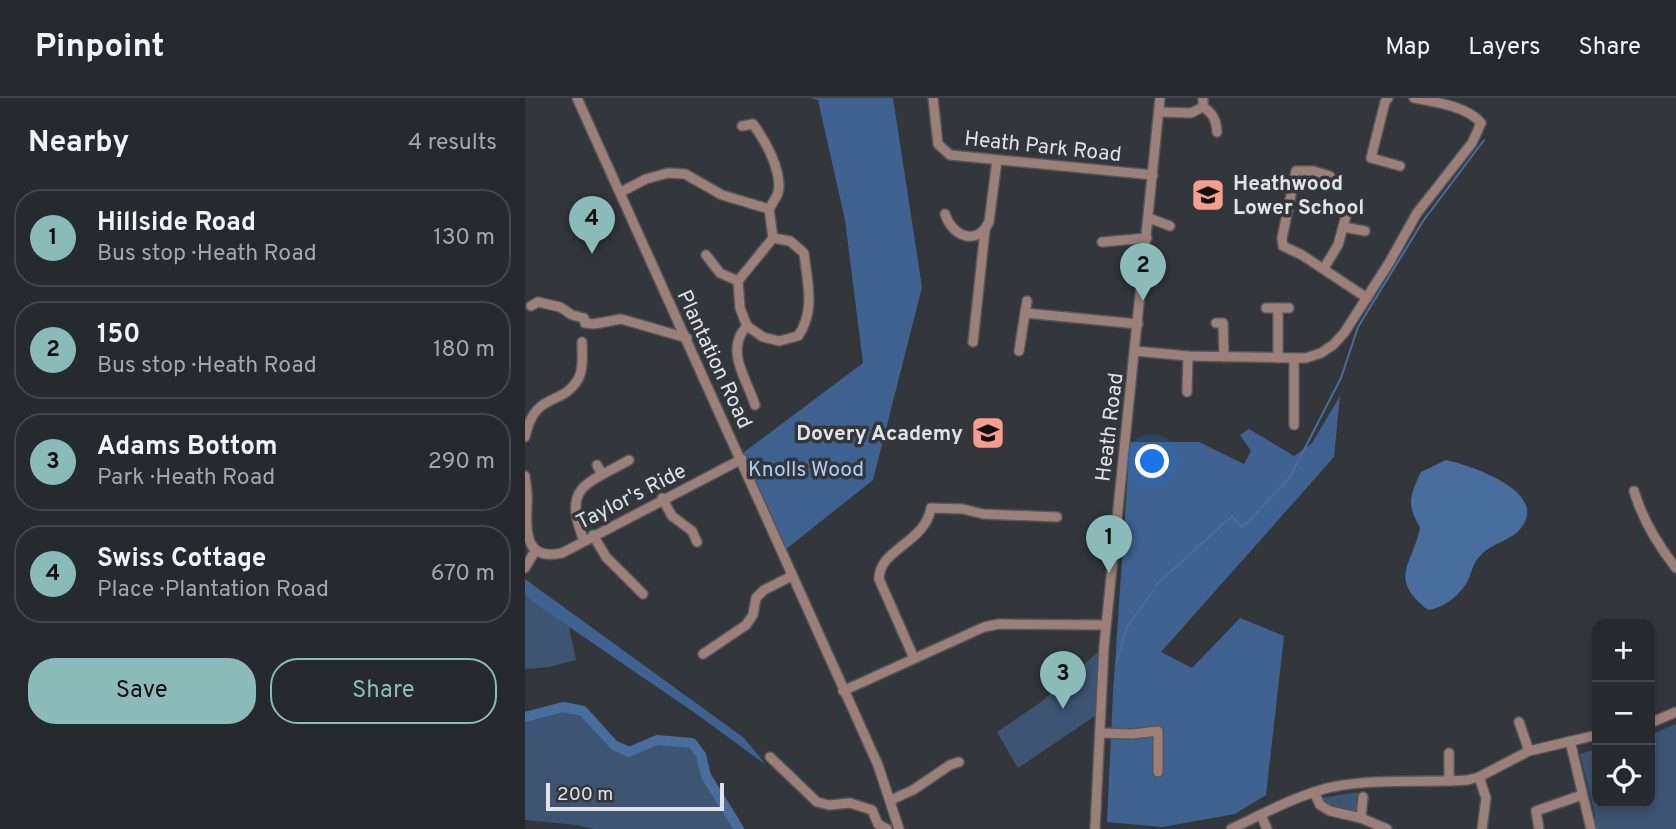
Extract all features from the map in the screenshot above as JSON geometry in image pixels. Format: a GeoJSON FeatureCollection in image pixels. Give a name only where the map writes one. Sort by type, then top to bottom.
{"type":"FeatureCollection","features":[{"type":"Feature","properties":{"kind":"street","name":"Plantation Road"},"geometry":{"type":"LineString","coordinates":[[577,98],[878,765],[899,829]]}},
{"type":"Feature","properties":{"kind":"street","name":"Heath Park Road"},"geometry":{"type":"LineString","coordinates":[[933,98],[939,144],[950,155],[1153,175]]}},
{"type":"Feature","properties":{"kind":"street","name":"Heath Road"},"geometry":{"type":"LineString","coordinates":[[1095,829],[1106,625],[1160,98]]}},
{"type":"Feature","properties":{"kind":"street"},"geometry":{"type":"LineString","coordinates":[[1388,98],[1370,163],[1400,166]]}},
{"type":"Feature","properties":{"kind":"street"},"geometry":{"type":"LineString","coordinates":[[1135,351],[1188,356],[1294,358],[1314,355],[1333,345],[1367,298],[1417,212],[1458,162],[1479,130],[1481,123],[1469,114],[1414,98]]}},
{"type":"Feature","properties":{"kind":"street"},"geometry":{"type":"LineString","coordinates":[[1159,112],[1191,113],[1203,102],[1214,118],[1217,132]]}},
{"type":"Feature","properties":{"kind":"street"},"geometry":{"type":"LineString","coordinates":[[741,126],[753,124],[769,147],[777,176],[778,193],[769,209],[773,238],[738,281],[740,308],[747,326],[763,337],[779,341],[798,336],[807,324],[809,293],[804,253],[790,241],[773,238]]}},
{"type":"Feature","properties":{"kind":"street"},"geometry":{"type":"LineString","coordinates":[[973,342],[985,230],[989,222],[997,160]]}},
{"type":"Feature","properties":{"kind":"street"},"geometry":{"type":"LineString","coordinates":[[1331,176],[1296,166],[1282,238],[1278,246],[1324,268],[1367,298]]}},
{"type":"Feature","properties":{"kind":"street"},"geometry":{"type":"LineString","coordinates":[[621,192],[646,179],[669,173],[685,174],[722,195],[769,209]]}},
{"type":"Feature","properties":{"kind":"street"},"geometry":{"type":"LineString","coordinates":[[1324,268],[1338,245],[1347,212]]}},
{"type":"Feature","properties":{"kind":"street"},"geometry":{"type":"LineString","coordinates":[[945,214],[954,231],[964,236],[975,236],[985,230]]}},
{"type":"Feature","properties":{"kind":"street"},"geometry":{"type":"LineString","coordinates":[[1149,218],[1170,226]]}},
{"type":"Feature","properties":{"kind":"street"},"geometry":{"type":"LineString","coordinates":[[1343,227],[1365,231]]}},
{"type":"Feature","properties":{"kind":"street"},"geometry":{"type":"LineString","coordinates":[[1102,242],[1147,238]]}},
{"type":"Feature","properties":{"kind":"street"},"geometry":{"type":"LineString","coordinates":[[706,255],[720,273],[738,281]]}},
{"type":"Feature","properties":{"kind":"street"},"geometry":{"type":"LineString","coordinates":[[1019,351],[1027,301]]}},
{"type":"Feature","properties":{"kind":"street"},"geometry":{"type":"LineString","coordinates":[[531,306],[538,302],[560,307],[572,315],[584,318],[585,323],[621,320],[687,338]]}},
{"type":"Feature","properties":{"kind":"street"},"geometry":{"type":"LineString","coordinates":[[1266,308],[1289,308]]}},
{"type":"Feature","properties":{"kind":"street"},"geometry":{"type":"LineString","coordinates":[[1277,358],[1278,308]]}},
{"type":"Feature","properties":{"kind":"street"},"geometry":{"type":"LineString","coordinates":[[1025,313],[1138,324]]}},
{"type":"Feature","properties":{"kind":"street"},"geometry":{"type":"LineString","coordinates":[[1224,323],[1224,357]]}},
{"type":"Feature","properties":{"kind":"street"},"geometry":{"type":"LineString","coordinates":[[747,326],[739,333],[737,357],[755,405]]}},
{"type":"Feature","properties":{"kind":"street"},"geometry":{"type":"LineString","coordinates":[[525,437],[530,419],[540,405],[566,391],[576,382],[582,368],[582,342]]}},
{"type":"Feature","properties":{"kind":"street"},"geometry":{"type":"LineString","coordinates":[[1187,392],[1188,356]]}},
{"type":"Feature","properties":{"kind":"street"},"geometry":{"type":"LineString","coordinates":[[1294,358],[1294,425]]}},
{"type":"Feature","properties":{"kind":"street","name":"Taylor's Ride"},"geometry":{"type":"LineString","coordinates":[[535,551],[548,556],[555,554],[742,459]]}},
{"type":"Feature","properties":{"kind":"street"},"geometry":{"type":"LineString","coordinates":[[584,541],[574,514],[574,502],[583,488],[629,460]]}},
{"type":"Feature","properties":{"kind":"street"},"geometry":{"type":"LineString","coordinates":[[597,464],[602,474]]}},
{"type":"Feature","properties":{"kind":"street"},"geometry":{"type":"LineString","coordinates":[[525,476],[526,541],[535,551],[525,568]]}},
{"type":"Feature","properties":{"kind":"street"},"geometry":{"type":"LineString","coordinates":[[1634,491],[1641,516],[1676,568]]}},
{"type":"Feature","properties":{"kind":"street"},"geometry":{"type":"LineString","coordinates":[[662,498],[673,516],[692,531],[697,542]]}},
{"type":"Feature","properties":{"kind":"street"},"geometry":{"type":"LineString","coordinates":[[914,658],[879,579],[879,569],[885,560],[924,528],[931,505],[983,514],[1057,517]]}},
{"type":"Feature","properties":{"kind":"street"},"geometry":{"type":"LineString","coordinates":[[593,535],[606,556],[643,594]]}},
{"type":"Feature","properties":{"kind":"street"},"geometry":{"type":"LineString","coordinates":[[703,654],[746,625],[753,615],[756,598],[764,590],[792,576]]}},
{"type":"Feature","properties":{"kind":"street"},"geometry":{"type":"LineString","coordinates":[[843,691],[984,627],[999,624],[1106,625]]}},
{"type":"Feature","properties":{"kind":"street"},"geometry":{"type":"LineString","coordinates":[[1655,721],[1676,712]]}},
{"type":"Feature","properties":{"kind":"street"},"geometry":{"type":"LineString","coordinates":[[1519,722],[1529,751]]}},
{"type":"Feature","properties":{"kind":"street"},"geometry":{"type":"LineString","coordinates":[[1100,733],[1163,731],[1158,772]]}},
{"type":"Feature","properties":{"kind":"street"},"geometry":{"type":"LineString","coordinates":[[1231,829],[1314,792],[1387,780],[1449,781],[1479,777],[1529,751],[1592,736]]}},
{"type":"Feature","properties":{"kind":"street"},"geometry":{"type":"LineString","coordinates":[[1570,741],[1591,829]]}},
{"type":"Feature","properties":{"kind":"street"},"geometry":{"type":"LineString","coordinates":[[1449,753],[1449,781]]}},
{"type":"Feature","properties":{"kind":"street"},"geometry":{"type":"LineString","coordinates":[[770,757],[817,802],[829,805],[850,803],[872,810],[878,824],[887,829]]}},
{"type":"Feature","properties":{"kind":"street"},"geometry":{"type":"LineString","coordinates":[[891,800],[959,762]]}},
{"type":"Feature","properties":{"kind":"street"},"geometry":{"type":"LineString","coordinates":[[1340,775],[1341,786]]}},
{"type":"Feature","properties":{"kind":"street"},"geometry":{"type":"LineString","coordinates":[[1479,777],[1486,798],[1482,829]]}},
{"type":"Feature","properties":{"kind":"street"},"geometry":{"type":"LineString","coordinates":[[1314,792],[1320,805],[1330,811],[1361,818],[1387,829]]}},
{"type":"Feature","properties":{"kind":"street"},"geometry":{"type":"LineString","coordinates":[[1539,829],[1536,811],[1583,795]]}},
{"type":"Feature","properties":{"kind":"street"},"geometry":{"type":"LineString","coordinates":[[1361,818],[1363,797]]}},
{"type":"Feature","properties":{"kind":"street"},"geometry":{"type":"LineString","coordinates":[[1261,816],[1267,829]]}},
{"type":"Feature","properties":{"kind":"shaded area"},"geometry":{"type":"Polygon","coordinates":[[[1446,460],[1503,482],[1525,502],[1527,515],[1517,532],[1479,557],[1466,584],[1457,595],[1428,610],[1408,589],[1406,580],[1406,571],[1420,527],[1411,500],[1421,472],[1446,460]]]}},
{"type":"Feature","properties":{"kind":"shaded area"},"geometry":{"type":"Polygon","coordinates":[[[525,595],[569,627],[576,660],[549,667],[525,669],[525,595]]]}},
{"type":"Feature","properties":{"kind":"shaded area"},"geometry":{"type":"Polygon","coordinates":[[[1098,652],[1095,716],[1018,768],[997,732],[1041,702],[1098,652]]]}},
{"type":"Feature","properties":{"kind":"shaded area"},"geometry":{"type":"Polygon","coordinates":[[[563,710],[581,712],[614,747],[629,754],[658,742],[692,746],[708,788],[735,829],[593,829],[525,820],[525,719],[563,710]]]}},
{"type":"Feature","properties":{"kind":"shaded area"},"geometry":{"type":"Polygon","coordinates":[[[1676,724],[1676,829],[1595,829],[1593,808],[1655,808],[1655,733],[1676,724]]]}},
{"type":"Feature","properties":{"kind":"shaded area"},"geometry":{"type":"Polygon","coordinates":[[[1592,750],[1592,803],[1580,754],[1592,750]]]}},
{"type":"Feature","properties":{"kind":"shaded area"},"geometry":{"type":"Polygon","coordinates":[[[1358,792],[1357,813],[1332,808],[1322,798],[1358,792]]]}},
{"type":"Feature","properties":{"kind":"green space","name":"Knolls Wood"},"geometry":{"type":"Polygon","coordinates":[[[811,98],[893,98],[922,287],[873,480],[781,553],[735,459],[863,363],[845,220],[818,100],[811,98]]]}},
{"type":"Feature","properties":{"kind":"green space"},"geometry":{"type":"Polygon","coordinates":[[[1340,396],[1334,457],[1161,652],[1192,668],[1240,618],[1284,636],[1266,795],[1235,814],[1162,827],[1107,822],[1130,442],[1199,442],[1244,464],[1251,451],[1240,435],[1249,429],[1294,456],[1312,443],[1340,396]]]}},
{"type":"Feature","properties":{"kind":"green space"},"geometry":{"type":"Polygon","coordinates":[[[525,579],[744,738],[766,765],[537,605],[525,595],[525,579]]]}},
{"type":"Feature","properties":{"kind":"waterway"},"geometry":{"type":"LineString","coordinates":[[1156,585],[1232,516],[1242,527],[1290,477],[1341,378],[1358,327],[1423,221],[1484,140]]}},
{"type":"Feature","properties":{"kind":"waterway"},"geometry":{"type":"LineString","coordinates":[[1117,661],[1127,627],[1153,591]]}},
{"type":"Feature","properties":{"kind":"waterway"},"geometry":{"type":"LineString","coordinates":[[525,717],[563,707],[583,711],[614,745],[629,752],[657,740],[692,743],[701,755],[706,776],[739,829]]}},
{"type":"Feature","properties":{"kind":"place","name":"Heathwood Lower School"},"geometry":{"type":"Point","coordinates":[1208,195]}},
{"type":"Feature","properties":{"kind":"place","name":"Swiss Cottage"},"geometry":{"type":"Point","coordinates":[592,254]}},
{"type":"Feature","properties":{"kind":"place","name":"150"},"geometry":{"type":"Point","coordinates":[1143,301]}},
{"type":"Feature","properties":{"kind":"place","name":"Dovery Academy"},"geometry":{"type":"Point","coordinates":[988,433]}},
{"type":"Feature","properties":{"kind":"place","name":"Hillside Road"},"geometry":{"type":"Point","coordinates":[1109,573]}},
{"type":"Feature","properties":{"kind":"place","name":"Adams Bottom"},"geometry":{"type":"Point","coordinates":[1063,709]}}]}
